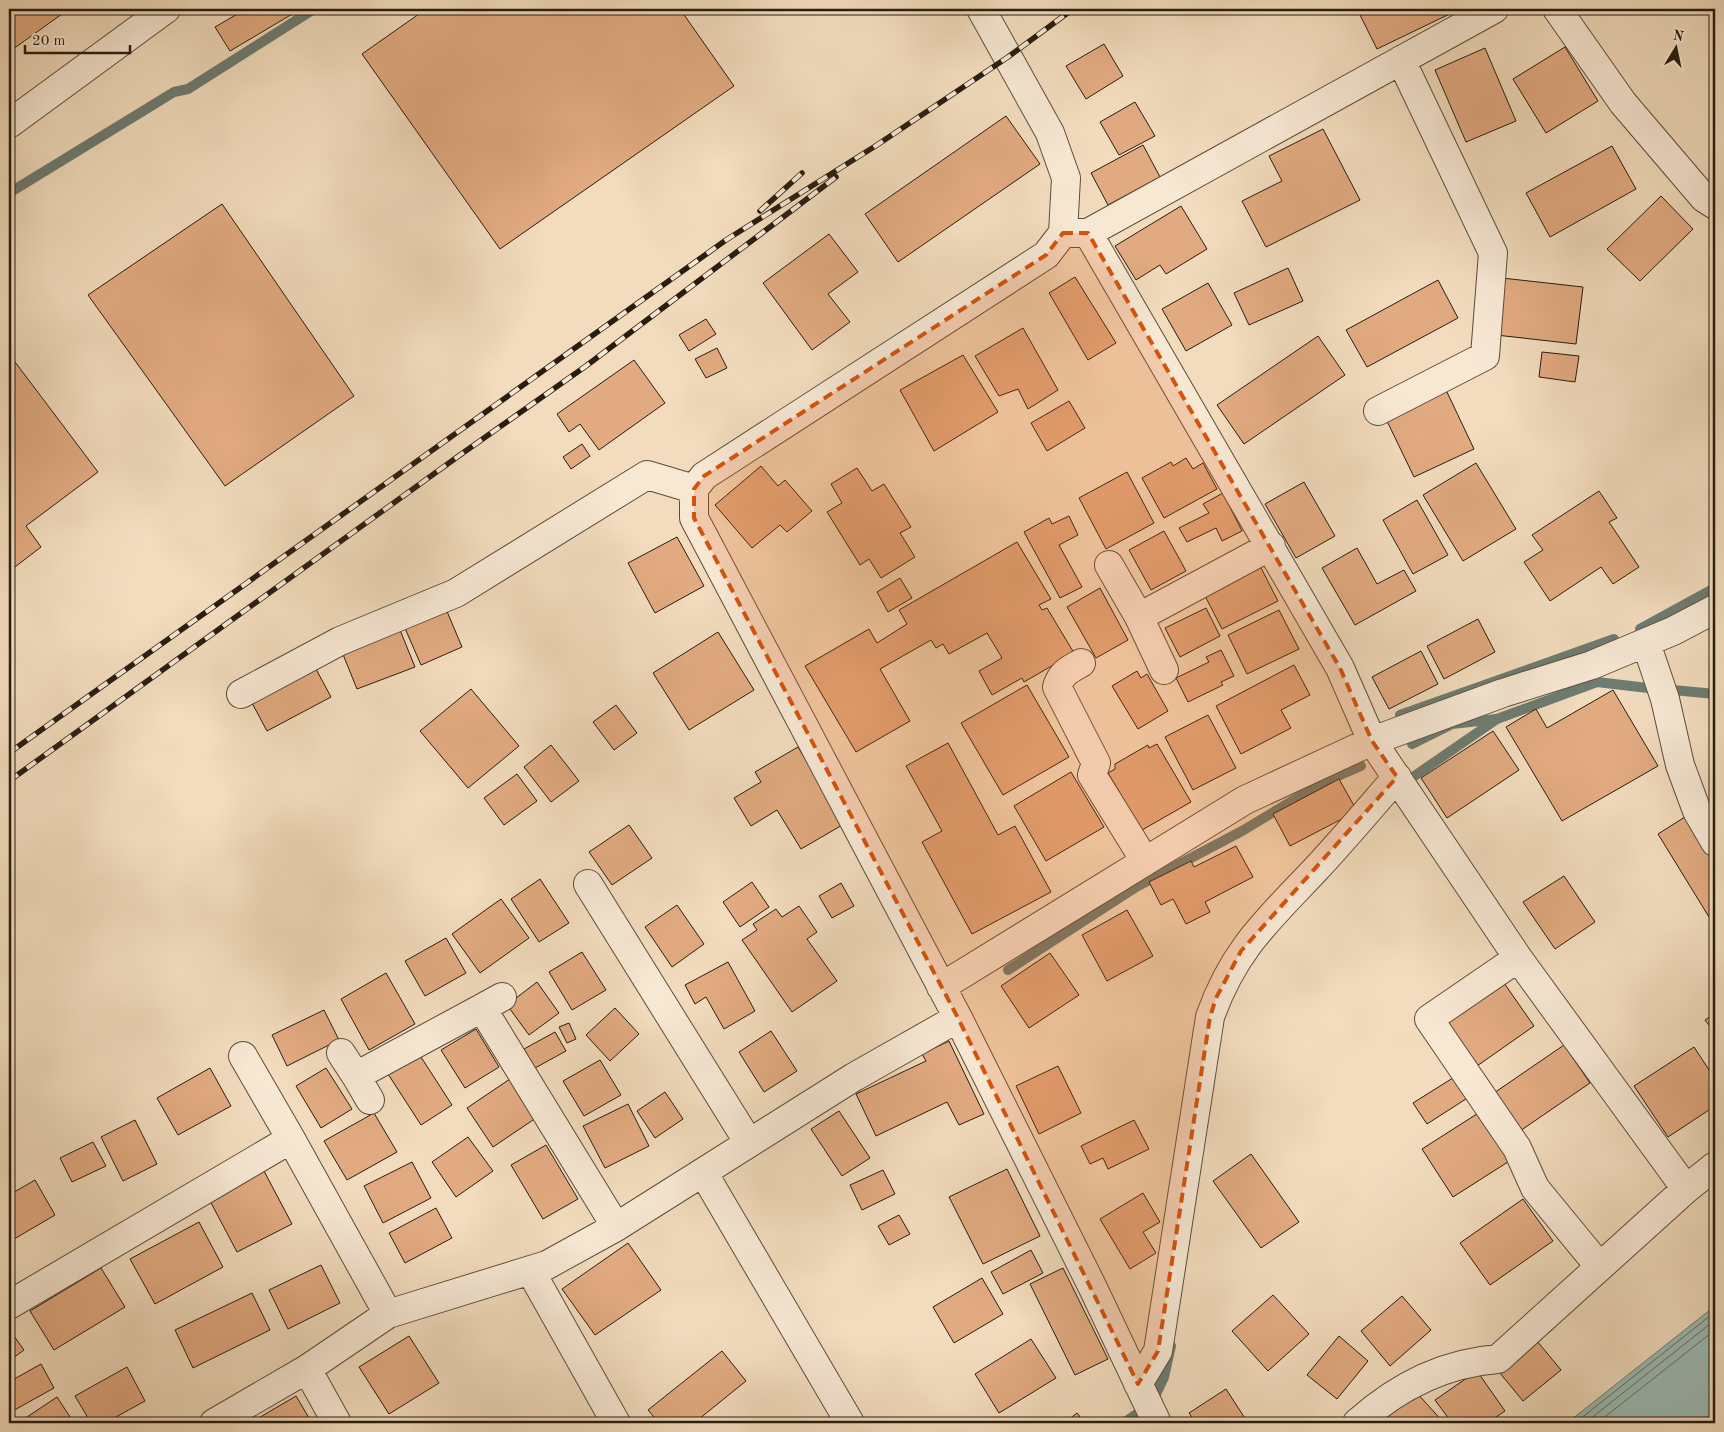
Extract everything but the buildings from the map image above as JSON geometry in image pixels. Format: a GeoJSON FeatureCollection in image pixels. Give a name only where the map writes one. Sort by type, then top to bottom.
{"type":"FeatureCollection","features":[{"type":"Feature","properties":{"kind":"street"},"geometry":{"type":"LineString","coordinates":[[9,124],[166,9]]}},
{"type":"Feature","properties":{"kind":"street"},"geometry":{"type":"LineString","coordinates":[[981,9],[1050,133],[1066,178],[1075,233],[1271,546],[1340,668],[1372,741],[1518,958],[1686,1189]]}},
{"type":"Feature","properties":{"kind":"street"},"geometry":{"type":"LineString","coordinates":[[1157,1423],[1088,1277],[958,1018],[694,518],[694,489],[704,476],[1046,255],[1075,233],[1494,9]]}},
{"type":"Feature","properties":{"kind":"street"},"geometry":{"type":"LineString","coordinates":[[1556,9],[1623,103],[1704,198],[1715,205]]}},
{"type":"Feature","properties":{"kind":"street"},"geometry":{"type":"LineString","coordinates":[[1378,411],[1485,356],[1493,253],[1401,60]]}},
{"type":"Feature","properties":{"kind":"street"},"geometry":{"type":"LineString","coordinates":[[241,694],[340,641],[456,593],[647,475],[694,489]]}},
{"type":"Feature","properties":{"kind":"street"},"geometry":{"type":"LineString","coordinates":[[1139,617],[1271,546]]}},
{"type":"Feature","properties":{"kind":"street"},"geometry":{"type":"LineString","coordinates":[[1108,565],[1139,617],[1164,670]]}},
{"type":"Feature","properties":{"kind":"street"},"geometry":{"type":"LineString","coordinates":[[941,987],[1245,800],[1372,741],[1503,694],[1592,665],[1646,643],[1715,609]]}},
{"type":"Feature","properties":{"kind":"street"},"geometry":{"type":"LineString","coordinates":[[1646,643],[1665,700],[1680,765],[1696,811],[1715,842]]}},
{"type":"Feature","properties":{"kind":"street"},"geometry":{"type":"LineString","coordinates":[[1081,663],[1064,673],[1060,678],[1058,687],[1096,763],[1092,775],[1145,861]]}},
{"type":"Feature","properties":{"kind":"street"},"geometry":{"type":"LineString","coordinates":[[1138,1384],[1158,1351],[1208,1027],[1216,998],[1242,950],[1397,777]]}},
{"type":"Feature","properties":{"kind":"street"},"geometry":{"type":"LineString","coordinates":[[588,884],[749,1143]]}},
{"type":"Feature","properties":{"kind":"street"},"geometry":{"type":"LineString","coordinates":[[1518,958],[1429,1019],[1517,1148],[1535,1188],[1599,1266]]}},
{"type":"Feature","properties":{"kind":"street"},"geometry":{"type":"LineString","coordinates":[[356,1076],[492,1002],[616,1227]]}},
{"type":"Feature","properties":{"kind":"street"},"geometry":{"type":"LineString","coordinates":[[214,1423],[307,1369],[388,1314],[547,1265],[616,1227],[854,1077],[958,1018]]}},
{"type":"Feature","properties":{"kind":"street"},"geometry":{"type":"LineString","coordinates":[[341,1053],[370,1100]]}},
{"type":"Feature","properties":{"kind":"street"},"geometry":{"type":"LineString","coordinates":[[242,1056],[291,1139],[388,1314]]}},
{"type":"Feature","properties":{"kind":"street"},"geometry":{"type":"LineString","coordinates":[[9,1305],[291,1139]]}},
{"type":"Feature","properties":{"kind":"street"},"geometry":{"type":"LineString","coordinates":[[1357,1423],[1375,1407],[1402,1388],[1431,1374],[1479,1360],[1498,1359],[1599,1266],[1686,1189],[1715,1166]]}},
{"type":"Feature","properties":{"kind":"street"},"geometry":{"type":"LineString","coordinates":[[703,1172],[850,1423]]}},
{"type":"Feature","properties":{"kind":"street"},"geometry":{"type":"LineString","coordinates":[[530,1270],[616,1423]]}},
{"type":"Feature","properties":{"kind":"street"},"geometry":{"type":"LineString","coordinates":[[307,1369],[337,1423]]}},
{"type":"Feature","properties":{"kind":"highlighted area"},"geometry":{"type":"Polygon","coordinates":[[[1063,233],[1088,233],[1340,668],[1372,741],[1397,777],[1241,951],[1216,998],[1210,1017],[1158,1351],[1138,1384],[958,1018],[694,518],[694,489],[704,476],[1046,255],[1063,233]]]}},
{"type":"Feature","properties":{"kind":"water"},"geometry":{"type":"Polygon","coordinates":[[[1715,1306],[1715,1423],[1567,1423],[1715,1306]]]}},
{"type":"Feature","properties":{"kind":"waterway"},"geometry":{"type":"LineString","coordinates":[[9,193],[174,92],[188,89],[314,9]]}},
{"type":"Feature","properties":{"kind":"waterway"},"geometry":{"type":"LineString","coordinates":[[1640,629],[1715,588]]}},
{"type":"Feature","properties":{"kind":"waterway"},"geometry":{"type":"LineString","coordinates":[[1400,715],[1614,639]]}},
{"type":"Feature","properties":{"kind":"waterway"},"geometry":{"type":"LineString","coordinates":[[1413,777],[1497,719],[1597,682],[1648,688]]}},
{"type":"Feature","properties":{"kind":"waterway"},"geometry":{"type":"LineString","coordinates":[[1673,690],[1715,694]]}},
{"type":"Feature","properties":{"kind":"waterway"},"geometry":{"type":"LineString","coordinates":[[1412,744],[1452,724],[1496,719]]}},
{"type":"Feature","properties":{"kind":"waterway"},"geometry":{"type":"LineString","coordinates":[[1008,970],[1136,887],[1242,831],[1322,783],[1361,766]]}},
{"type":"Feature","properties":{"kind":"waterway"},"geometry":{"type":"LineString","coordinates":[[1156,1394],[1164,1377],[1171,1346]]}},
{"type":"Feature","properties":{"kind":"waterway"},"geometry":{"type":"LineString","coordinates":[[1124,1423],[1135,1415]]}},
{"type":"Feature","properties":{"kind":"railway"},"geometry":{"type":"LineString","coordinates":[[9,753],[726,240],[877,145],[1008,57],[1073,9]]}},
{"type":"Feature","properties":{"kind":"railway"},"geometry":{"type":"LineString","coordinates":[[760,211],[802,173]]}},
{"type":"Feature","properties":{"kind":"railway"},"geometry":{"type":"LineString","coordinates":[[9,781],[586,366],[836,177]]}}]}
